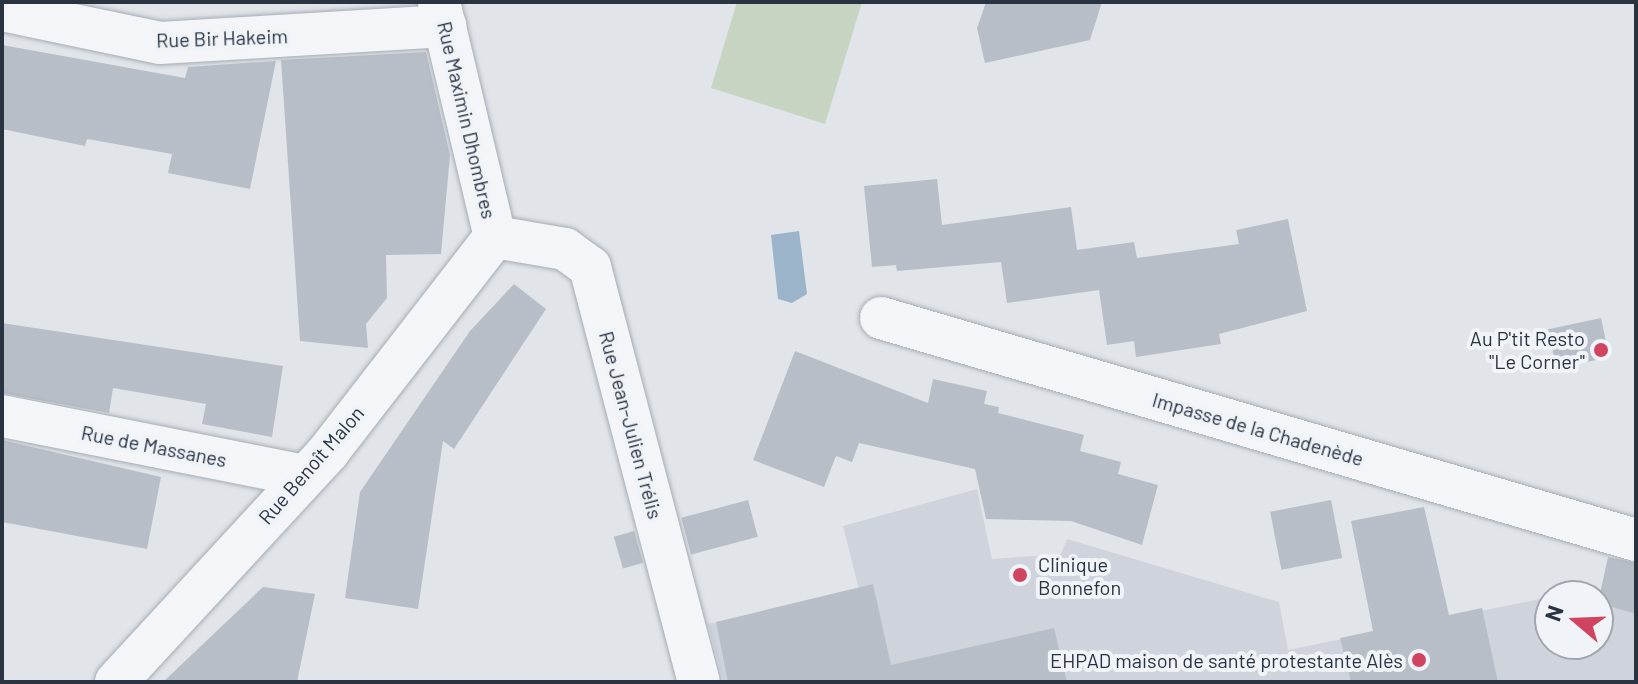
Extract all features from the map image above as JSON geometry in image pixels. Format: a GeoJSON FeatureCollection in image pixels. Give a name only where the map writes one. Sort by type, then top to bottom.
{"type":"FeatureCollection","features":[{"type":"Feature","properties":{"kind":"street","name":"Rue Bir Hakeim"},"geometry":{"type":"LineString","coordinates":[[2,10],[160,43],[442,14]]}},
{"type":"Feature","properties":{"kind":"street","name":"Rue Maximin Dhombres"},"geometry":{"type":"LineString","coordinates":[[442,14],[495,237]]}},
{"type":"Feature","properties":{"kind":"street","name":"Rue Benoît Malon"},"geometry":{"type":"LineString","coordinates":[[116,682],[305,476],[495,237]]}},
{"type":"Feature","properties":{"kind":"street","name":"Rue Jean-Julien Trélis"},"geometry":{"type":"LineString","coordinates":[[495,237],[565,249],[590,267],[699,682]]}},
{"type":"Feature","properties":{"kind":"street","name":"Impasse de la Chadenède"},"geometry":{"type":"LineString","coordinates":[[881,318],[1636,540]]}},
{"type":"Feature","properties":{"kind":"street","name":"Rue de Massanes"},"geometry":{"type":"LineString","coordinates":[[2,416],[305,476]]}},
{"type":"Feature","properties":{"kind":"shaded area","name":"Clinique Bonnefon"},"geometry":{"type":"Polygon","coordinates":[[[977,489],[992,559],[1061,554],[1067,539],[1279,602],[1288,650],[1534,600],[1534,660],[1614,660],[1614,607],[1636,613],[1636,682],[724,682],[708,624],[859,590],[843,526],[977,489]]]}},
{"type":"Feature","properties":{"kind":"green space"},"geometry":{"type":"Polygon","coordinates":[[[737,2],[862,2],[825,124],[711,88],[737,2]]]}},
{"type":"Feature","properties":{"kind":"water"},"geometry":{"type":"Polygon","coordinates":[[[799,231],[807,294],[792,303],[778,299],[771,235],[799,231]]]}},
{"type":"Feature","properties":{"kind":"building"},"geometry":{"type":"Polygon","coordinates":[[[986,2],[1102,2],[1090,40],[985,63],[977,28],[986,2]]]}},
{"type":"Feature","properties":{"kind":"building"},"geometry":{"type":"Polygon","coordinates":[[[2,45],[185,78],[188,67],[276,61],[250,189],[168,173],[172,154],[87,139],[85,146],[2,129],[2,45]]]}},
{"type":"Feature","properties":{"kind":"building"},"geometry":{"type":"Polygon","coordinates":[[[426,52],[450,155],[441,254],[386,255],[387,298],[366,324],[368,348],[300,341],[281,60],[426,52]]]}},
{"type":"Feature","properties":{"kind":"building"},"geometry":{"type":"Polygon","coordinates":[[[937,179],[942,225],[1071,207],[1077,250],[1134,242],[1137,258],[1239,244],[1236,230],[1288,219],[1307,311],[1219,334],[1221,344],[1136,357],[1134,341],[1107,345],[1099,290],[1007,303],[1001,262],[897,271],[896,265],[872,267],[864,186],[937,179]]]}},
{"type":"Feature","properties":{"kind":"building"},"geometry":{"type":"Polygon","coordinates":[[[514,284],[546,309],[454,449],[443,441],[418,609],[345,598],[360,492],[470,331],[514,284]]]}},
{"type":"Feature","properties":{"kind":"building"},"geometry":{"type":"Polygon","coordinates":[[[1601,318],[1609,357],[1556,368],[1548,329],[1601,318]]]}},
{"type":"Feature","properties":{"kind":"building"},"geometry":{"type":"Polygon","coordinates":[[[2,323],[283,366],[272,437],[202,424],[206,404],[113,388],[109,413],[2,393],[2,323]]]}},
{"type":"Feature","properties":{"kind":"building"},"geometry":{"type":"Polygon","coordinates":[[[795,351],[928,403],[933,379],[987,391],[984,404],[999,407],[998,413],[1084,435],[1080,451],[1121,462],[1118,474],[1158,485],[1142,545],[1071,521],[986,519],[975,469],[859,443],[852,462],[836,456],[824,487],[753,460],[795,351]]]}},
{"type":"Feature","properties":{"kind":"building"},"geometry":{"type":"Polygon","coordinates":[[[2,440],[161,477],[147,549],[2,522],[2,440]]]}},
{"type":"Feature","properties":{"kind":"building"},"geometry":{"type":"Polygon","coordinates":[[[748,500],[758,537],[691,555],[681,518],[748,500]]]}},
{"type":"Feature","properties":{"kind":"building"},"geometry":{"type":"Polygon","coordinates":[[[1331,500],[1342,558],[1281,570],[1270,512],[1331,500]]]}},
{"type":"Feature","properties":{"kind":"building"},"geometry":{"type":"Polygon","coordinates":[[[1424,507],[1449,615],[1482,608],[1498,682],[1351,682],[1340,638],[1373,631],[1351,521],[1424,507]]]}},
{"type":"Feature","properties":{"kind":"building"},"geometry":{"type":"Polygon","coordinates":[[[634,531],[643,563],[623,569],[614,537],[634,531]]]}},
{"type":"Feature","properties":{"kind":"building"},"geometry":{"type":"Polygon","coordinates":[[[1608,557],[1636,563],[1636,614],[1614,608],[1614,580],[1603,580],[1608,557]]]}},
{"type":"Feature","properties":{"kind":"building"},"geometry":{"type":"Polygon","coordinates":[[[873,584],[891,665],[1054,628],[1067,682],[728,682],[716,622],[873,584]]]}},
{"type":"Feature","properties":{"kind":"building"},"geometry":{"type":"Polygon","coordinates":[[[263,587],[315,594],[297,682],[163,682],[263,587]]]}},
{"type":"Feature","properties":{"kind":"place","name":"Au P'tit Resto \"Le Corner\""},"geometry":{"type":"Point","coordinates":[1601,350]}},
{"type":"Feature","properties":{"kind":"place","name":"Clinique Bonnefon"},"geometry":{"type":"Point","coordinates":[1020,575]}},
{"type":"Feature","properties":{"kind":"place","name":"EHPAD maison de santé protestante Alès"},"geometry":{"type":"Point","coordinates":[1419,660]}}]}
